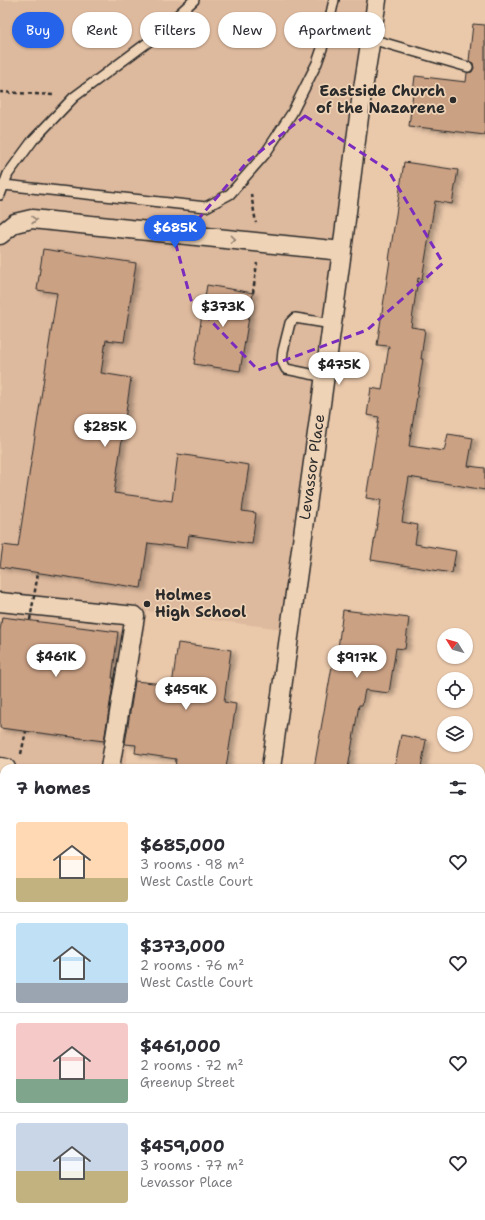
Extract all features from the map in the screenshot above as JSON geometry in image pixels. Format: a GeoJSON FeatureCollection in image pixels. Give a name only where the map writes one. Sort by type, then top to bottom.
{"type":"FeatureCollection","features":[{"type":"Feature","properties":{"kind":"street","name":"Levassor Place"},"geometry":{"type":"LineString","coordinates":[[375,12],[377,0]]}},
{"type":"Feature","properties":{"kind":"street","name":"Levassor Place"},"geometry":{"type":"LineString","coordinates":[[272,764],[342,251],[361,101],[370,48]]}},
{"type":"Feature","properties":{"kind":"street"},"geometry":{"type":"LineString","coordinates":[[0,235],[15,223],[32,219],[342,251]]}},
{"type":"Feature","properties":{"kind":"street"},"geometry":{"type":"LineString","coordinates":[[0,602],[135,616],[111,764]]}},
{"type":"Feature","properties":{"kind":"lane"},"geometry":{"type":"LineString","coordinates":[[0,196],[8,174],[33,140],[74,97],[151,40],[194,0]]}},
{"type":"Feature","properties":{"kind":"lane"},"geometry":{"type":"LineString","coordinates":[[4,185],[206,207],[230,194],[265,154],[292,113],[316,63],[324,40],[334,0]]}},
{"type":"Feature","properties":{"kind":"lane"},"geometry":{"type":"LineString","coordinates":[[385,44],[468,67]]}},
{"type":"Feature","properties":{"kind":"lane"},"geometry":{"type":"LineString","coordinates":[[325,377],[286,369],[282,361],[283,351],[290,323],[294,318],[332,324]]}},
{"type":"Feature","properties":{"kind":"path"},"geometry":{"type":"LineString","coordinates":[[0,92],[74,97]]}},
{"type":"Feature","properties":{"kind":"path"},"geometry":{"type":"LineString","coordinates":[[250,193],[260,242],[253,293]]}},
{"type":"Feature","properties":{"kind":"path"},"geometry":{"type":"LineString","coordinates":[[30,620],[38,573]]}},
{"type":"Feature","properties":{"kind":"path"},"geometry":{"type":"LineString","coordinates":[[13,764],[26,731]]}},
{"type":"Feature","properties":{"kind":"highlighted area"},"geometry":{"type":"Polygon","coordinates":[[[305,116],[388,170],[443,263],[367,330],[258,370],[191,300],[176,245],[248,161],[305,116]]]}},
{"type":"Feature","properties":{"kind":"shaded area","name":"Holmes High School"},"geometry":{"type":"Polygon","coordinates":[[[0,0],[377,0],[375,12],[284,12],[284,48],[370,48],[290,630],[147,611],[126,764],[0,764],[0,0]]]}},
{"type":"Feature","properties":{"kind":"building"},"geometry":{"type":"Polygon","coordinates":[[[473,24],[485,25],[485,135],[409,126],[415,76],[466,82],[467,73],[472,72],[474,68],[473,63],[469,61],[473,24]]]}},
{"type":"Feature","properties":{"kind":"building"},"geometry":{"type":"Polygon","coordinates":[[[404,162],[458,170],[452,204],[435,201],[422,279],[418,278],[411,327],[425,329],[421,359],[423,359],[409,446],[444,451],[448,434],[473,438],[468,466],[485,468],[485,490],[409,477],[402,522],[418,525],[415,544],[456,551],[452,573],[371,560],[381,500],[366,498],[379,417],[367,415],[371,388],[382,390],[389,346],[377,345],[404,162]]]}},
{"type":"Feature","properties":{"kind":"building"},"geometry":{"type":"Polygon","coordinates":[[[43,249],[136,263],[124,342],[106,340],[101,373],[131,378],[114,493],[172,501],[178,454],[249,465],[242,511],[256,513],[252,544],[189,535],[187,548],[148,543],[141,588],[0,567],[3,545],[18,547],[57,293],[37,290],[43,249]]]}},
{"type":"Feature","properties":{"kind":"building"},"geometry":{"type":"Polygon","coordinates":[[[207,285],[253,293],[240,371],[194,364],[207,285]]]}},
{"type":"Feature","properties":{"kind":"building"},"geometry":{"type":"Polygon","coordinates":[[[343,610],[409,618],[405,649],[396,648],[389,693],[365,690],[362,705],[359,705],[349,764],[315,764],[334,655],[337,656],[343,610]]]}},
{"type":"Feature","properties":{"kind":"building"},"geometry":{"type":"Polygon","coordinates":[[[2,617],[118,632],[112,678],[114,678],[104,741],[0,728],[0,631],[2,617]]]}},
{"type":"Feature","properties":{"kind":"building"},"geometry":{"type":"Polygon","coordinates":[[[178,643],[231,650],[224,702],[236,704],[227,764],[175,764],[176,759],[135,753],[136,745],[125,744],[135,681],[172,685],[178,643]]]}},
{"type":"Feature","properties":{"kind":"building"},"geometry":{"type":"Polygon","coordinates":[[[401,735],[426,740],[422,764],[395,764],[401,735]]]}},
{"type":"Feature","properties":{"kind":"place","name":"Eastside Church of the Nazarene"},"geometry":{"type":"Point","coordinates":[453,100]}},
{"type":"Feature","properties":{"kind":"place","name":"Holmes High School"},"geometry":{"type":"Point","coordinates":[147,604]}}]}
